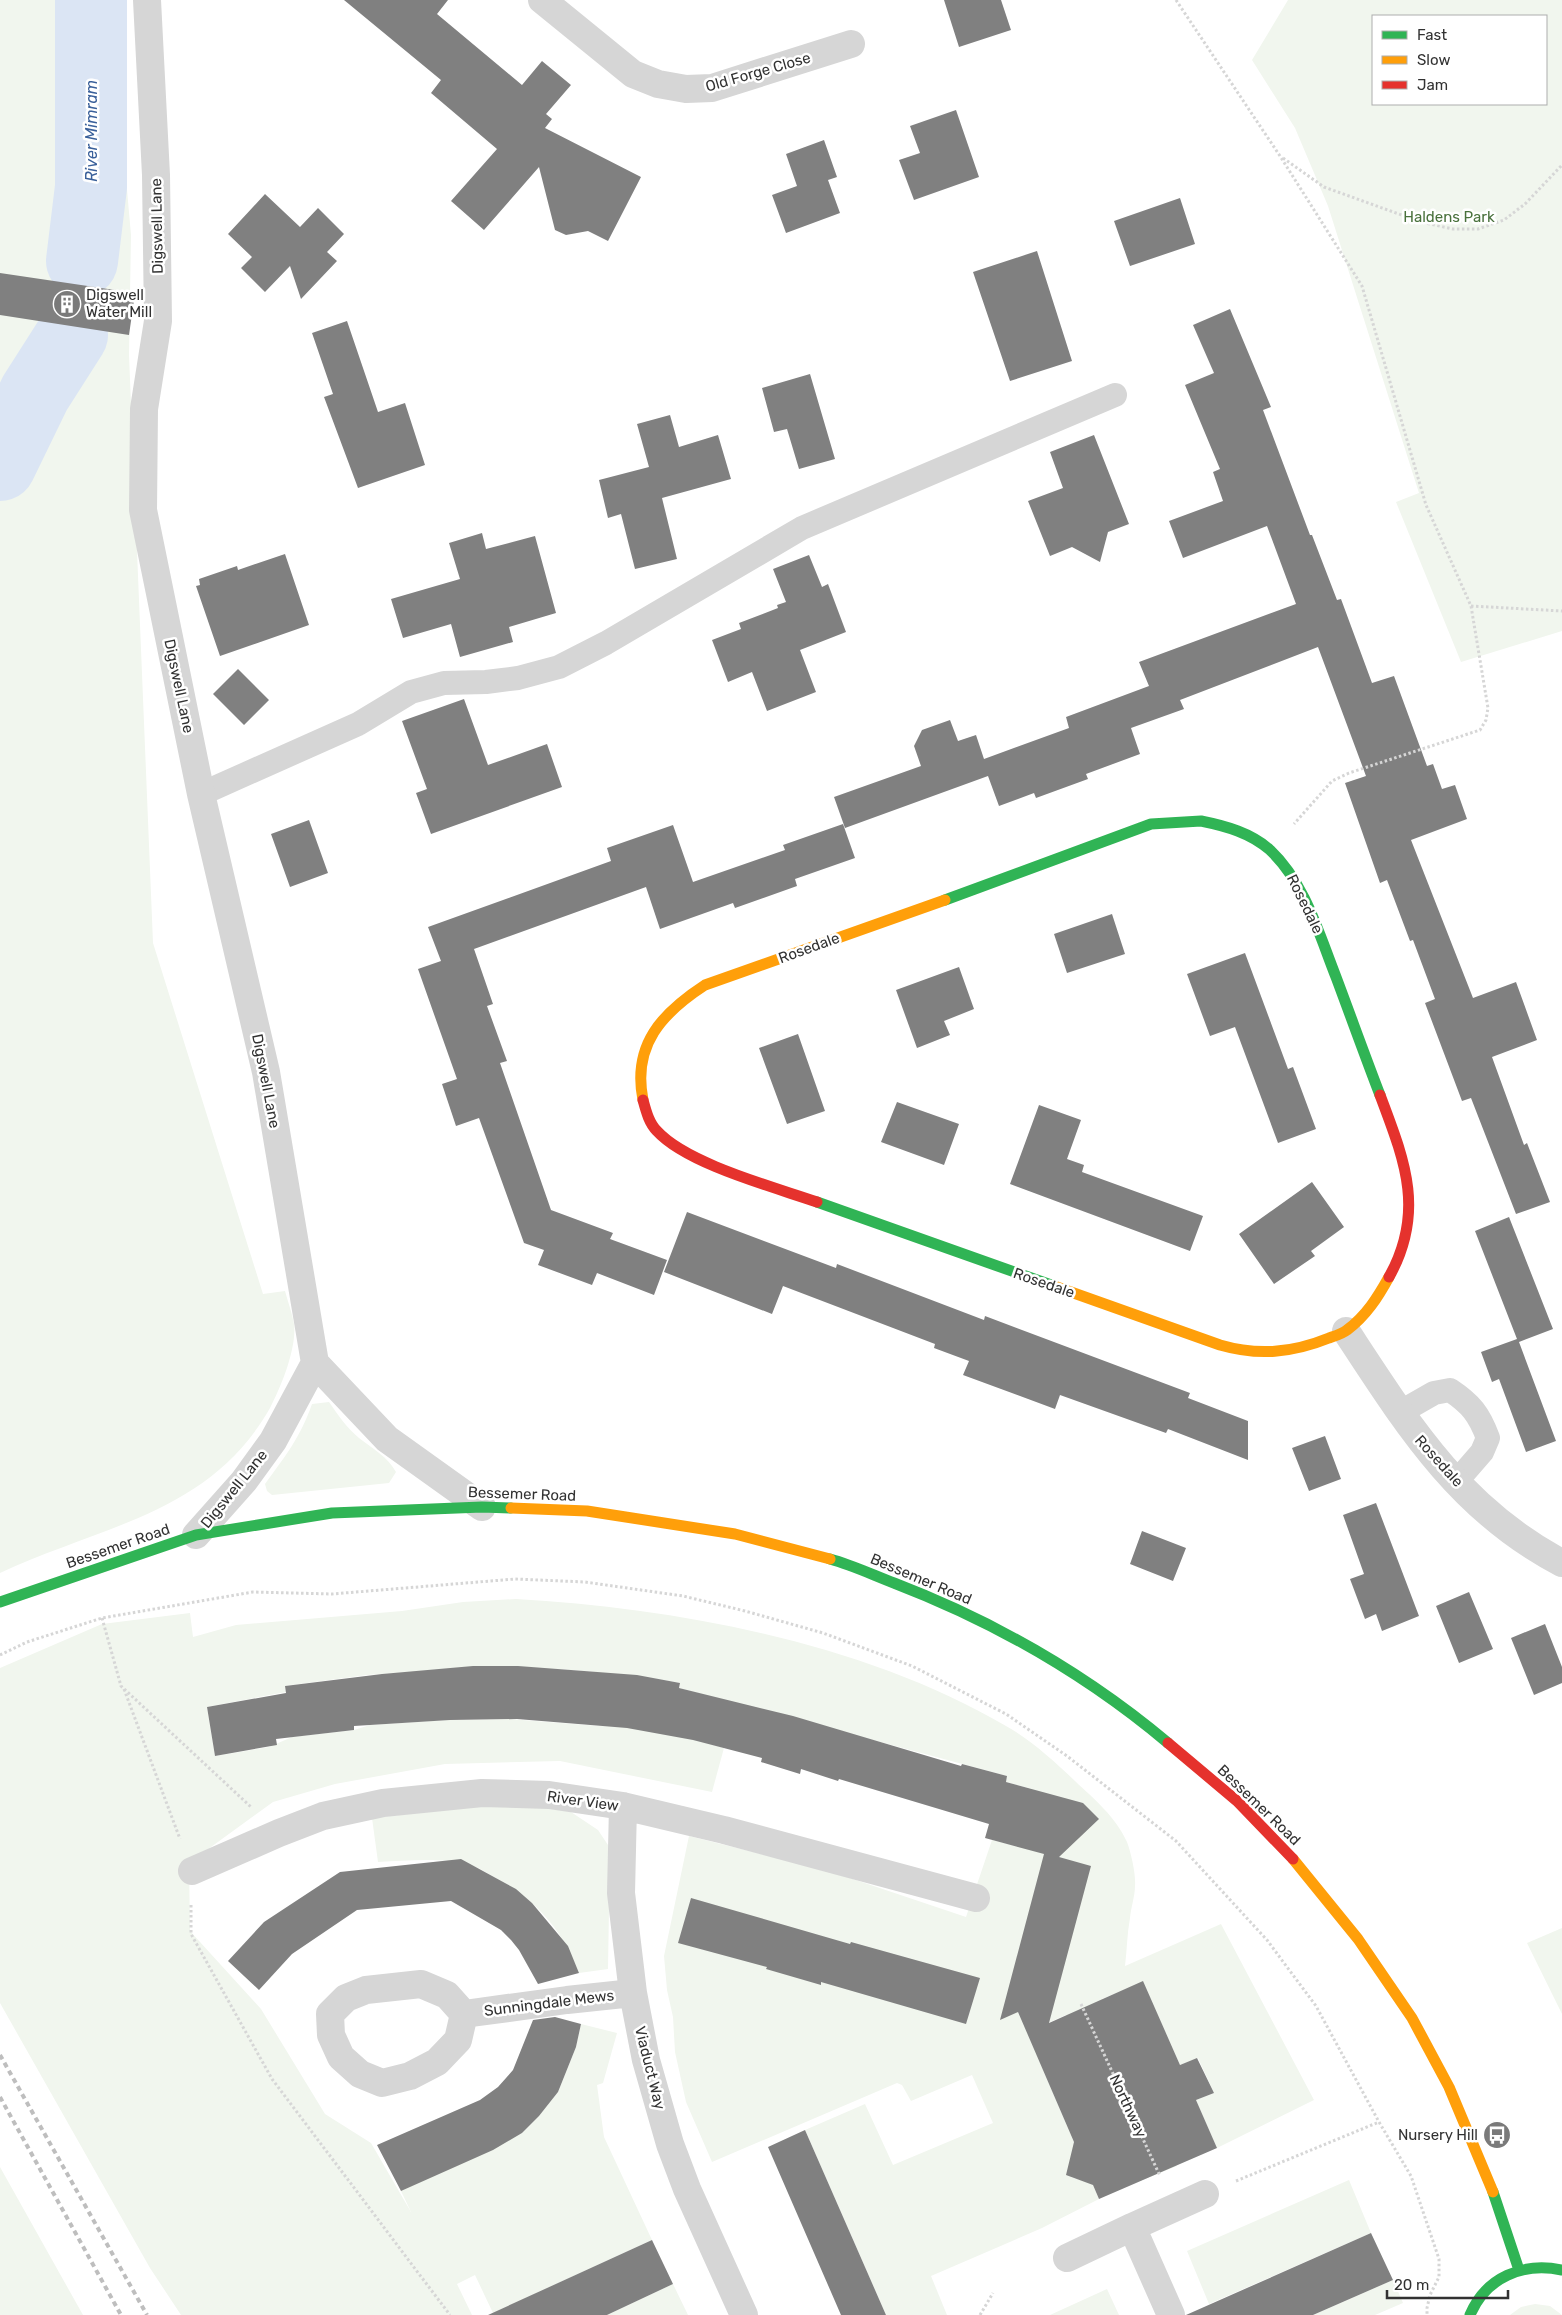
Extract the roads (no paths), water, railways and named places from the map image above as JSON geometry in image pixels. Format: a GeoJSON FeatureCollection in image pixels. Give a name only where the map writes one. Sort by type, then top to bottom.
{"type":"FeatureCollection","features":[{"type":"Feature","properties":{"kind":"street","name":"Digswell Lane"},"geometry":{"type":"LineString","coordinates":[[148,0],[156,175],[158,321],[144,409],[143,510],[201,794],[266,1072],[315,1363],[273,1440],[244,1481],[196,1535]]}},
{"type":"Feature","properties":{"kind":"street","name":"Old Forge Close"},"geometry":{"type":"LineString","coordinates":[[542,0],[633,74],[658,84],[686,89],[712,88],[851,44]]}},
{"type":"Feature","properties":{"kind":"street","name":"Rosedale"},"geometry":{"type":"LineString","coordinates":[[1201,821],[1225,826],[1250,836],[1269,849],[1289,870],[1315,922],[1401,1150],[1410,1194],[1408,1225],[1397,1263],[1374,1304],[1346,1331],[1305,1348],[1269,1352],[1241,1351],[701,1162],[675,1146],[653,1126],[642,1101],[639,1073],[646,1043],[662,1019],[683,998],[705,985],[998,881],[1150,824],[1201,821]]}},
{"type":"Feature","properties":{"kind":"street","name":"Rosedale"},"geometry":{"type":"LineString","coordinates":[[1346,1331],[1399,1413],[1434,1459],[1486,1512],[1544,1553],[1562,1563]]}},
{"type":"Feature","properties":{"kind":"street"},"geometry":{"type":"LineString","coordinates":[[315,1363],[386,1439],[482,1506]]}},
{"type":"Feature","properties":{"kind":"street","name":"Bessemer Road"},"geometry":{"type":"LineString","coordinates":[[0,1602],[196,1535],[332,1513],[482,1506],[587,1512],[735,1534],[840,1562],[948,1604],[1036,1650],[1138,1718],[1237,1801],[1303,1869],[1358,1939],[1412,2018],[1449,2087],[1500,2211],[1519,2270]]}},
{"type":"Feature","properties":{"kind":"street","name":"River View"},"geometry":{"type":"LineString","coordinates":[[192,1871],[279,1832],[323,1816],[383,1803],[482,1793],[549,1795],[623,1806],[724,1830],[976,1898]]}},
{"type":"Feature","properties":{"kind":"street","name":"Viaduct Way"},"geometry":{"type":"LineString","coordinates":[[623,1806],[621,1893],[633,1993],[646,2060],[670,2144],[744,2315]]}},
{"type":"Feature","properties":{"kind":"street","name":"Sunningdale Mews"},"geometry":{"type":"LineString","coordinates":[[422,1984],[447,1995],[464,2014],[458,2040],[437,2062],[410,2076],[382,2083],[360,2074],[341,2057],[331,2035],[330,2014],[346,1998],[366,1990],[422,1984]]}},
{"type":"Feature","properties":{"kind":"street","name":"Sunningdale Mews"},"geometry":{"type":"LineString","coordinates":[[464,2014],[633,1993]]}},
{"type":"Feature","properties":{"kind":"street"},"geometry":{"type":"LineString","coordinates":[[1066,2258],[1205,2194]]}},
{"type":"Feature","properties":{"kind":"street"},"geometry":{"type":"LineString","coordinates":[[1132,2227],[1171,2315]]}},
{"type":"Feature","properties":{"kind":"street"},"geometry":{"type":"LineString","coordinates":[[1470,2315],[1486,2289],[1506,2274],[1519,2270],[1551,2266],[1562,2270]]}},
{"type":"Feature","properties":{"kind":"lane"},"geometry":{"type":"LineString","coordinates":[[201,794],[358,724],[411,692],[444,683],[486,682],[518,678],[559,667],[606,644],[802,528],[1115,395]]}},
{"type":"Feature","properties":{"kind":"lane"},"geometry":{"type":"LineString","coordinates":[[1399,1413],[1434,1393],[1450,1390],[1464,1400],[1479,1416],[1488,1438],[1482,1452],[1456,1482]]}},
{"type":"Feature","properties":{"kind":"waterway","name":"River Mimram"},"geometry":{"type":"LineString","coordinates":[[82,261],[91,187],[91,0]]}},
{"type":"Feature","properties":{"kind":"waterway","name":"River Mimram"},"geometry":{"type":"LineString","coordinates":[[0,465],[35,393],[72,335]]}},
{"type":"Feature","properties":{"kind":"railway"},"geometry":{"type":"LineString","coordinates":[[0,2055],[147,2315]]}},
{"type":"Feature","properties":{"kind":"railway"},"geometry":{"type":"LineString","coordinates":[[0,2097],[121,2315]]}},
{"type":"Feature","properties":{"kind":"place","name":"Digswell Water Mill"},"geometry":{"type":"Point","coordinates":[67,304]}},
{"type":"Feature","properties":{"kind":"place","name":"Nursery Hill"},"geometry":{"type":"Point","coordinates":[1497,2135]}},
{"type":"Feature","properties":{"kind":"park label","name":"Haldens Park"},"geometry":{"type":"Point","coordinates":[1449,217]}}]}
